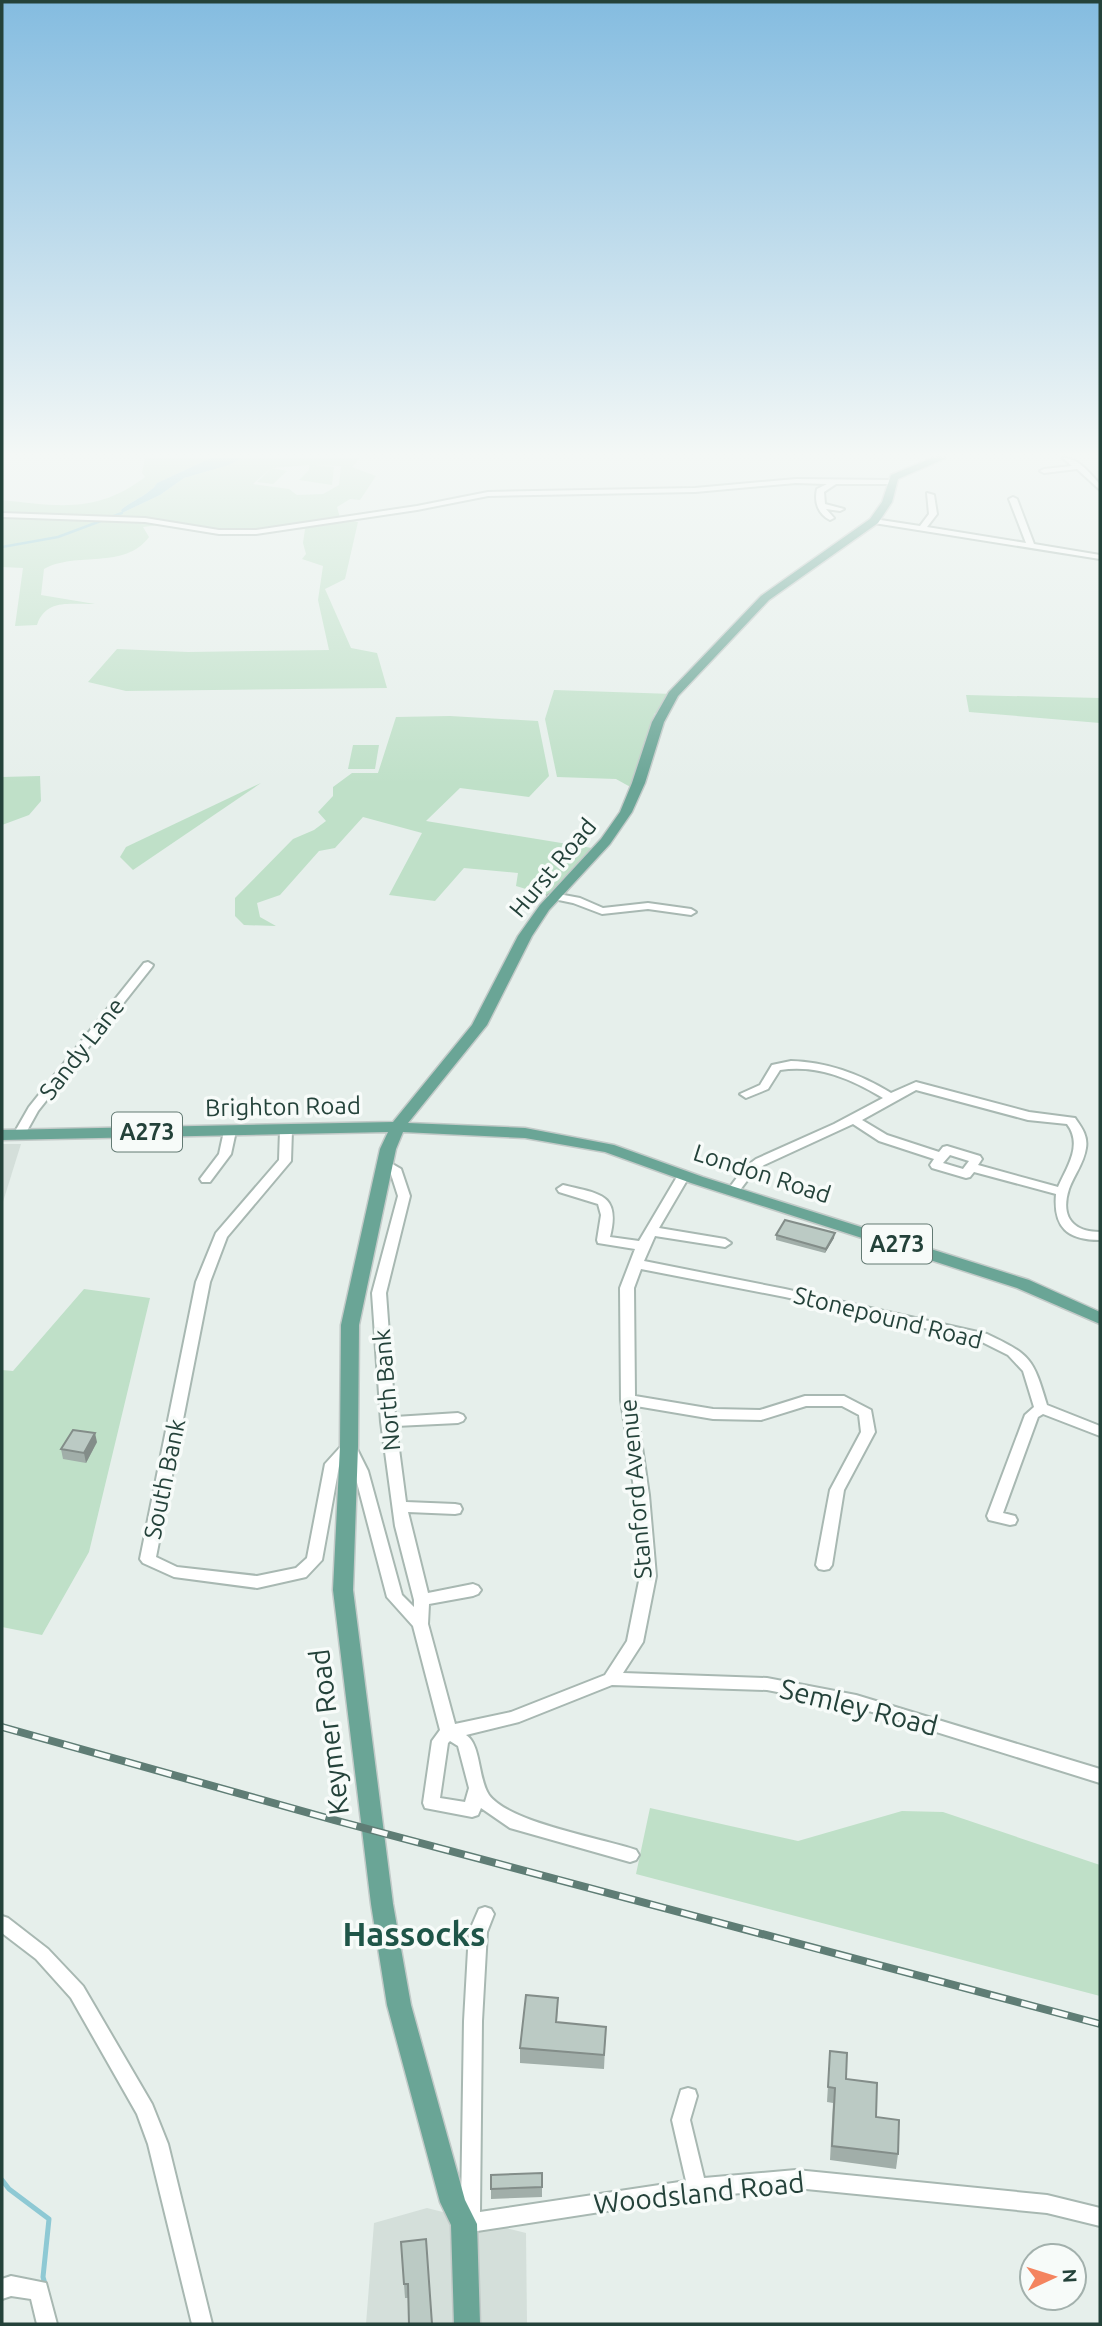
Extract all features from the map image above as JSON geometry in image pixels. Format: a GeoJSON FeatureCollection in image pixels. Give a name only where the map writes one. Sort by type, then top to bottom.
{"type":"FeatureCollection","features":[{"type":"Feature","properties":{"kind":"main road","name":"Hurst Road"},"geometry":{"type":"LineString","coordinates":[[397,1127],[478,1028],[516,951],[553,896],[606,840],[626,813],[662,713],[673,694],[765,598],[810,567]]}},
{"type":"Feature","properties":{"kind":"main road"},"geometry":{"type":"LineString","coordinates":[[416,1104],[421,1118],[437,1128]]}},
{"type":"Feature","properties":{"kind":"main road","name":"Brighton Road"},"geometry":{"type":"LineString","coordinates":[[2,1135],[397,1127]]}},
{"type":"Feature","properties":{"kind":"main road","name":"London Road"},"geometry":{"type":"LineString","coordinates":[[397,1127],[525,1133],[608,1148],[1023,1284],[1100,1319]]}},
{"type":"Feature","properties":{"kind":"main road","name":"Keymer Road"},"geometry":{"type":"LineString","coordinates":[[397,1127],[384,1165],[350,1325],[349,1446],[343,1590],[382,1904],[411,2053],[453,2202],[464,2224],[467,2324]]}},
{"type":"Feature","properties":{"kind":"street"},"geometry":{"type":"LineString","coordinates":[[553,896],[576,900],[602,911],[648,906],[691,912]]}},
{"type":"Feature","properties":{"kind":"street","name":"Sandy Lane"},"geometry":{"type":"LineString","coordinates":[[19,1135],[33,1110],[148,965]]}},
{"type":"Feature","properties":{"kind":"street"},"geometry":{"type":"LineString","coordinates":[[746,1094],[764,1087],[776,1067],[796,1065],[854,1076],[893,1099]]}},
{"type":"Feature","properties":{"kind":"street"},"geometry":{"type":"LineString","coordinates":[[733,1191],[748,1171],[760,1162],[854,1120],[908,1088],[925,1087],[1028,1116],[1071,1121],[1082,1146],[1080,1156],[1062,1192],[1059,1213],[1063,1222],[1073,1230],[1100,1236]]}},
{"type":"Feature","properties":{"kind":"street"},"geometry":{"type":"LineString","coordinates":[[854,1120],[883,1138],[942,1157],[947,1150],[976,1159],[971,1167],[1062,1192]]}},
{"type":"Feature","properties":{"kind":"street","name":"South Bank"},"geometry":{"type":"LineString","coordinates":[[286,1130],[285,1161],[221,1236],[203,1282],[148,1559],[174,1572],[257,1582],[301,1573],[314,1560],[332,1464],[349,1446]]}},
{"type":"Feature","properties":{"kind":"street"},"geometry":{"type":"LineString","coordinates":[[206,1179],[225,1154],[230,1131]]}},
{"type":"Feature","properties":{"kind":"street","name":"North Bank"},"geometry":{"type":"LineString","coordinates":[[384,1165],[395,1169],[404,1196],[379,1293],[388,1422],[402,1526],[422,1600],[420,1624]]}},
{"type":"Feature","properties":{"kind":"street","name":"Stanford Avenue"},"geometry":{"type":"LineString","coordinates":[[611,1679],[635,1642],[648,1576],[642,1495],[628,1399],[626,1288],[651,1231],[684,1175]]}},
{"type":"Feature","properties":{"kind":"street"},"geometry":{"type":"LineString","coordinates":[[563,1189],[599,1200],[607,1207],[610,1215],[603,1240],[643,1247]]}},
{"type":"Feature","properties":{"kind":"street"},"geometry":{"type":"LineString","coordinates":[[651,1231],[725,1243]]}},
{"type":"Feature","properties":{"kind":"street","name":"Stonepound Road"},"geometry":{"type":"LineString","coordinates":[[636,1264],[785,1293],[982,1337],[1013,1352],[1029,1369],[1041,1408]]}},
{"type":"Feature","properties":{"kind":"street"},"geometry":{"type":"LineString","coordinates":[[628,1399],[713,1414],[761,1415],[806,1401],[844,1401],[866,1413],[869,1432],[837,1490],[824,1565]]}},
{"type":"Feature","properties":{"kind":"street"},"geometry":{"type":"LineString","coordinates":[[1010,1520],[995,1516],[1032,1415],[1041,1408],[1100,1431]]}},
{"type":"Feature","properties":{"kind":"street"},"geometry":{"type":"LineString","coordinates":[[388,1422],[458,1418]]}},
{"type":"Feature","properties":{"kind":"street"},"geometry":{"type":"LineString","coordinates":[[349,1446],[361,1471],[395,1597],[420,1624],[449,1732],[464,1742],[477,1788],[485,1802],[516,1822],[629,1855]]}},
{"type":"Feature","properties":{"kind":"street"},"geometry":{"type":"LineString","coordinates":[[400,1507],[455,1509]]}},
{"type":"Feature","properties":{"kind":"street"},"geometry":{"type":"LineString","coordinates":[[422,1600],[473,1590]]}},
{"type":"Feature","properties":{"kind":"street"},"geometry":{"type":"LineString","coordinates":[[477,1788],[472,1810],[432,1803],[440,1741],[449,1732],[513,1718],[611,1679]]}},
{"type":"Feature","properties":{"kind":"street","name":"Semley Road"},"geometry":{"type":"LineString","coordinates":[[611,1679],[767,1684],[856,1701],[1100,1776]]}},
{"type":"Feature","properties":{"kind":"street"},"geometry":{"type":"LineString","coordinates":[[464,2224],[471,2211],[473,2021],[478,1932],[485,1914]]}},
{"type":"Feature","properties":{"kind":"street"},"geometry":{"type":"LineString","coordinates":[[2,1923],[61,1971],[77,1992],[145,2110],[158,2144],[202,2324]]}},
{"type":"Feature","properties":{"kind":"street"},"geometry":{"type":"LineString","coordinates":[[688,2096],[681,2120],[697,2189]]}},
{"type":"Feature","properties":{"kind":"street","name":"Woodsland Road"},"geometry":{"type":"LineString","coordinates":[[464,2224],[697,2189],[796,2179],[1047,2204],[1100,2217]]}},
{"type":"Feature","properties":{"kind":"street"},"geometry":{"type":"LineString","coordinates":[[2,2289],[11,2286],[39,2291],[47,2324]]}},
{"type":"Feature","properties":{"kind":"shaded area"},"geometry":{"type":"Polygon","coordinates":[[[2,1144],[21,1144],[2,1205],[2,1144]]]}},
{"type":"Feature","properties":{"kind":"shaded area"},"geometry":{"type":"Polygon","coordinates":[[[427,2208],[526,2233],[527,2324],[366,2324],[374,2223],[427,2208]]]}},
{"type":"Feature","properties":{"kind":"green space"},"geometry":{"type":"Polygon","coordinates":[[[2,567],[50,567],[44,569],[41,595],[95,604],[60,605],[46,610],[37,625],[15,626],[23,568],[2,567]]]}},
{"type":"Feature","properties":{"kind":"green space"},"geometry":{"type":"Polygon","coordinates":[[[323,567],[348,567],[345,579],[325,589],[351,648],[377,653],[387,688],[126,691],[88,682],[117,649],[188,652],[329,650],[318,600],[323,567]]]}},
{"type":"Feature","properties":{"kind":"green space"},"geometry":{"type":"Polygon","coordinates":[[[554,690],[673,694],[662,713],[655,713],[634,789],[616,779],[557,777],[545,719],[554,690]]]}},
{"type":"Feature","properties":{"kind":"green space"},"geometry":{"type":"Polygon","coordinates":[[[966,695],[1100,698],[1100,723],[969,712],[966,695]]]}},
{"type":"Feature","properties":{"kind":"green space"},"geometry":{"type":"Polygon","coordinates":[[[450,716],[538,721],[549,776],[529,797],[460,788],[426,821],[598,849],[562,900],[516,886],[518,873],[464,868],[435,901],[389,895],[422,833],[363,817],[335,848],[319,851],[280,895],[257,903],[260,917],[276,926],[244,925],[235,916],[235,898],[293,839],[314,830],[326,821],[318,812],[333,796],[333,787],[352,773],[378,773],[396,717],[450,716]]]}},
{"type":"Feature","properties":{"kind":"green space"},"geometry":{"type":"Polygon","coordinates":[[[353,745],[379,745],[375,769],[348,769],[353,745]]]}},
{"type":"Feature","properties":{"kind":"green space"},"geometry":{"type":"Polygon","coordinates":[[[40,776],[41,801],[29,815],[2,825],[2,777],[40,776]]]}},
{"type":"Feature","properties":{"kind":"green space"},"geometry":{"type":"Polygon","coordinates":[[[261,783],[133,870],[120,857],[126,847],[261,783]]]}},
{"type":"Feature","properties":{"kind":"green space"},"geometry":{"type":"Polygon","coordinates":[[[84,1289],[150,1298],[89,1552],[42,1635],[2,1627],[2,1370],[13,1371],[84,1289]]]}},
{"type":"Feature","properties":{"kind":"green space"},"geometry":{"type":"Polygon","coordinates":[[[650,1808],[798,1841],[902,1811],[943,1812],[1100,1865],[1100,1996],[636,1874],[650,1808]]]}},
{"type":"Feature","properties":{"kind":"building"},"geometry":{"type":"Polygon","coordinates":[[[785,1220],[835,1233],[826,1249],[776,1235],[785,1220]]]}},
{"type":"Feature","properties":{"kind":"building"},"geometry":{"type":"Polygon","coordinates":[[[73,1430],[95,1433],[84,1453],[61,1449],[73,1430]]]}},
{"type":"Feature","properties":{"kind":"building"},"geometry":{"type":"Polygon","coordinates":[[[526,1995],[558,1998],[556,2022],[606,2027],[604,2055],[520,2048],[526,1995]]]}},
{"type":"Feature","properties":{"kind":"building"},"geometry":{"type":"Polygon","coordinates":[[[830,2051],[847,2053],[846,2079],[877,2083],[876,2117],[899,2120],[898,2154],[832,2146],[835,2088],[828,2087],[830,2051]]]}},
{"type":"Feature","properties":{"kind":"building"},"geometry":{"type":"Polygon","coordinates":[[[542,2173],[542,2187],[491,2189],[491,2175],[542,2173]]]}},
{"type":"Feature","properties":{"kind":"building"},"geometry":{"type":"Polygon","coordinates":[[[426,2239],[432,2324],[409,2324],[408,2284],[404,2284],[401,2242],[426,2239]]]}},
{"type":"Feature","properties":{"kind":"waterway"},"geometry":{"type":"LineString","coordinates":[[2,2180],[9,2189],[49,2219],[43,2277],[45,2284]]}},
{"type":"Feature","properties":{"kind":"railway"},"geometry":{"type":"LineString","coordinates":[[2,1727],[334,1820],[1100,2024]]}},
{"type":"Feature","properties":{"kind":"district","name":"Hassocks"},"geometry":{"type":"Point","coordinates":[414,1934]}}]}
